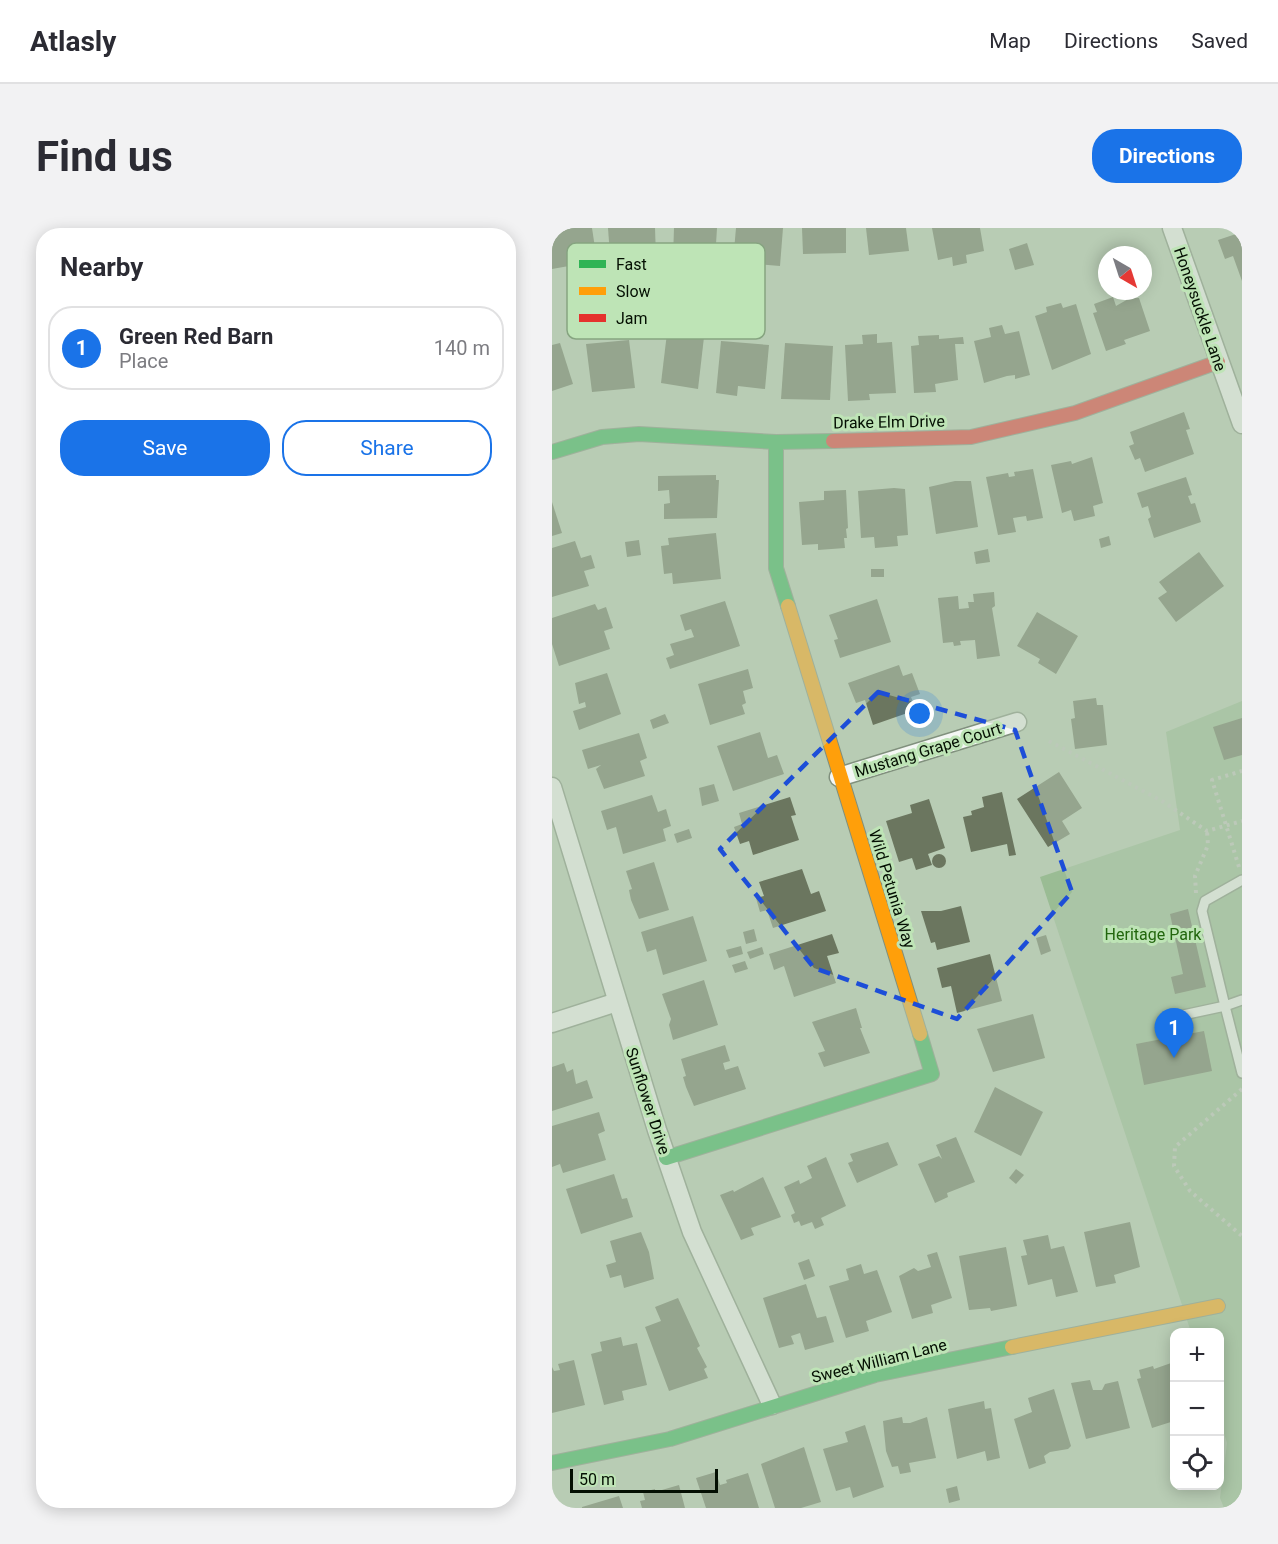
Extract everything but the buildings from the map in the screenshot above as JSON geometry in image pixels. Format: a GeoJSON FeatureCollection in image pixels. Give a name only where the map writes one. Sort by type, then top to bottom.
{"type":"FeatureCollection","features":[{"type":"Feature","properties":{"kind":"street","name":"Honeysuckle Lane"},"geometry":{"type":"LineString","coordinates":[[1172,228],[1242,424]]}},
{"type":"Feature","properties":{"kind":"street","name":"Drake Elm Drive"},"geometry":{"type":"LineString","coordinates":[[552,452],[602,437],[639,434],[776,442],[971,436],[1075,413],[1218,362]]}},
{"type":"Feature","properties":{"kind":"street","name":"Wild Petunia Way"},"geometry":{"type":"LineString","coordinates":[[666,1158],[932,1074],[776,568],[776,442]]}},
{"type":"Feature","properties":{"kind":"street","name":"Mustang Grape Court"},"geometry":{"type":"LineString","coordinates":[[839,777],[1017,722]]}},
{"type":"Feature","properties":{"kind":"street","name":"Sunflower Drive"},"geometry":{"type":"LineString","coordinates":[[552,787],[666,1158],[692,1232],[772,1405]]}},
{"type":"Feature","properties":{"kind":"street"},"geometry":{"type":"LineString","coordinates":[[552,1023],[617,1002]]}},
{"type":"Feature","properties":{"kind":"street","name":"Sweet William Lane"},"geometry":{"type":"LineString","coordinates":[[552,1463],[670,1439],[772,1405],[875,1375],[1218,1306]]}},
{"type":"Feature","properties":{"kind":"lane"},"geometry":{"type":"LineString","coordinates":[[1242,880],[1206,901],[1202,911],[1242,1073]]}},
{"type":"Feature","properties":{"kind":"lane"},"geometry":{"type":"LineString","coordinates":[[1174,1017],[1242,1000]]}},
{"type":"Feature","properties":{"kind":"path"},"geometry":{"type":"LineString","coordinates":[[1049,741],[1162,801],[1207,831],[1242,821]]}},
{"type":"Feature","properties":{"kind":"path"},"geometry":{"type":"LineString","coordinates":[[1240,869],[1212,780],[1242,771]]}},
{"type":"Feature","properties":{"kind":"path"},"geometry":{"type":"LineString","coordinates":[[1202,911],[1194,886],[1195,876],[1208,845],[1207,831]]}},
{"type":"Feature","properties":{"kind":"path"},"geometry":{"type":"LineString","coordinates":[[1242,1089],[1175,1147],[1174,1166],[1190,1191],[1242,1236]]}},
{"type":"Feature","properties":{"kind":"highlighted area"},"geometry":{"type":"Polygon","coordinates":[[[878,692],[1015,730],[1072,892],[957,1019],[814,968],[720,849],[878,692]]]}},
{"type":"Feature","properties":{"kind":"green space","name":"Heritage Park"},"geometry":{"type":"Polygon","coordinates":[[[1242,701],[1242,1508],[1224,1508],[1220,1498],[1221,1490],[1224,1490],[1227,1443],[1224,1433],[1224,1328],[1190,1328],[1040,877],[1180,830],[1166,732],[1242,701]]]}},
{"type":"Feature","properties":{"kind":"traffic: fast"},"geometry":{"type":"LineString","coordinates":[[552,452],[602,437],[639,434],[776,442],[833,441]]}},
{"type":"Feature","properties":{"kind":"traffic: fast"},"geometry":{"type":"LineString","coordinates":[[776,442],[776,568],[788,606]]}},
{"type":"Feature","properties":{"kind":"traffic: fast"},"geometry":{"type":"LineString","coordinates":[[666,1158],[932,1074],[920,1034]]}},
{"type":"Feature","properties":{"kind":"traffic: fast"},"geometry":{"type":"LineString","coordinates":[[552,1463],[670,1439],[875,1375],[1012,1347]]}},
{"type":"Feature","properties":{"kind":"traffic: slow"},"geometry":{"type":"LineString","coordinates":[[788,606],[920,1034]]}},
{"type":"Feature","properties":{"kind":"traffic: slow"},"geometry":{"type":"LineString","coordinates":[[1012,1347],[1218,1306]]}},
{"type":"Feature","properties":{"kind":"traffic: jam"},"geometry":{"type":"LineString","coordinates":[[833,441],[971,437],[1075,413],[1218,362]]}},
{"type":"Feature","properties":{"kind":"place","name":"Green Red Barn"},"geometry":{"type":"Point","coordinates":[1174,1058]}}]}
